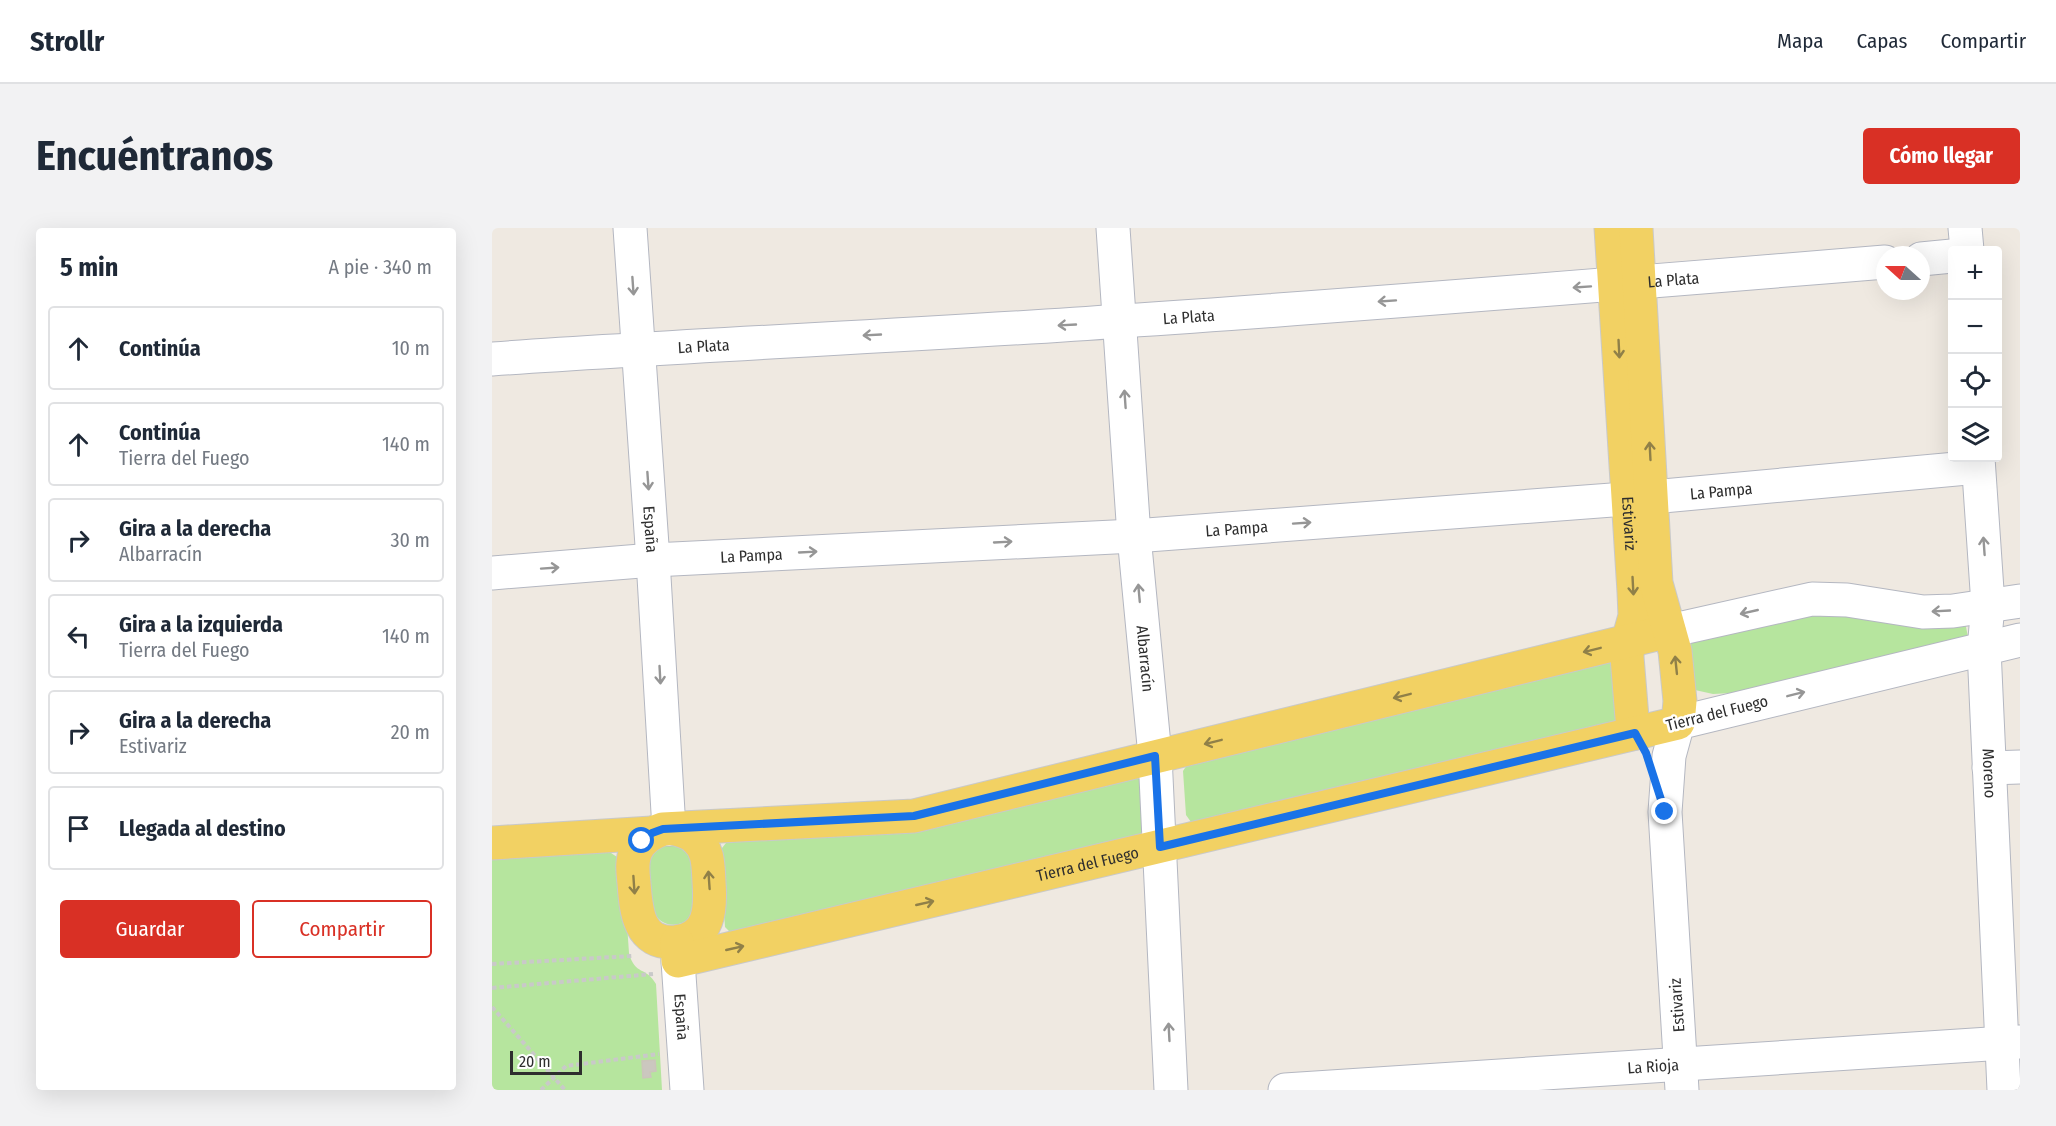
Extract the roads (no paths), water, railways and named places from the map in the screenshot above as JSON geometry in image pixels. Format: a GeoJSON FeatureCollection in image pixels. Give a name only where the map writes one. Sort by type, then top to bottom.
{"type":"FeatureCollection","features":[{"type":"Feature","properties":{"kind":"main road","name":"Estivariz"},"geometry":{"type":"LineString","coordinates":[[1611,228],[1628,284]]}},
{"type":"Feature","properties":{"kind":"main road","name":"Estivariz"},"geometry":{"type":"LineString","coordinates":[[1635,733],[1627,657],[1628,641],[1635,616],[1640,498],[1628,284],[1636,228]]}},
{"type":"Feature","properties":{"kind":"main road","name":"Estivariz"},"geometry":{"type":"LineString","coordinates":[[1640,498],[1656,583],[1675,651],[1680,700],[1678,723]]}},
{"type":"Feature","properties":{"kind":"main road"},"geometry":{"type":"LineString","coordinates":[[492,843],[666,830],[914,816],[1669,631]]}},
{"type":"Feature","properties":{"kind":"main road","name":"Tierra del Fuego"},"geometry":{"type":"LineString","coordinates":[[678,957],[1160,847],[1678,723]]}},
{"type":"Feature","properties":{"kind":"main road"},"geometry":{"type":"LineString","coordinates":[[666,830],[688,832],[697,839],[708,858],[710,912],[705,924],[697,934],[686,940],[678,957],[661,940],[649,934],[641,925],[636,913],[632,863],[636,851],[642,841],[666,830]]}},
{"type":"Feature","properties":{"kind":"street","name":"España"},"geometry":{"type":"LineString","coordinates":[[630,228],[653,560],[666,830]]}},
{"type":"Feature","properties":{"kind":"street","name":"Albarracín"},"geometry":{"type":"LineString","coordinates":[[1113,228],[1134,536],[1155,756],[1172,1090]]}},
{"type":"Feature","properties":{"kind":"street"},"geometry":{"type":"LineString","coordinates":[[1965,228],[1966,246]]}},
{"type":"Feature","properties":{"kind":"street"},"geometry":{"type":"LineString","coordinates":[[1930,258],[1948,256]]}},
{"type":"Feature","properties":{"kind":"street","name":"La Plata"},"geometry":{"type":"LineString","coordinates":[[492,359],[1119,322],[1628,284],[1876,263]]}},
{"type":"Feature","properties":{"kind":"street","name":"La Pampa"},"geometry":{"type":"LineString","coordinates":[[492,573],[653,560],[1134,536],[1640,498],[1978,462]]}},
{"type":"Feature","properties":{"kind":"street","name":"Moreno"},"geometry":{"type":"LineString","coordinates":[[1978,462],[1988,604],[1984,649],[2005,767],[2010,1042],[2004,1090]]}},
{"type":"Feature","properties":{"kind":"street"},"geometry":{"type":"LineString","coordinates":[[1669,631],[1812,599],[1847,600],[1923,612],[2020,600]]}},
{"type":"Feature","properties":{"kind":"street","name":"Tierra del Fuego"},"geometry":{"type":"LineString","coordinates":[[1678,723],[2020,640]]}},
{"type":"Feature","properties":{"kind":"street","name":"Estivariz"},"geometry":{"type":"LineString","coordinates":[[1678,723],[1669,756],[1665,812],[1682,1078]]}},
{"type":"Feature","properties":{"kind":"street","name":"Estivariz"},"geometry":{"type":"LineString","coordinates":[[1635,733],[1646,753],[1665,812]]}},
{"type":"Feature","properties":{"kind":"street","name":"España"},"geometry":{"type":"LineString","coordinates":[[678,957],[687,1090]]}},
{"type":"Feature","properties":{"kind":"street","name":"La Rioja"},"geometry":{"type":"LineString","coordinates":[[1286,1090],[1682,1078],[2010,1042]]}}]}
